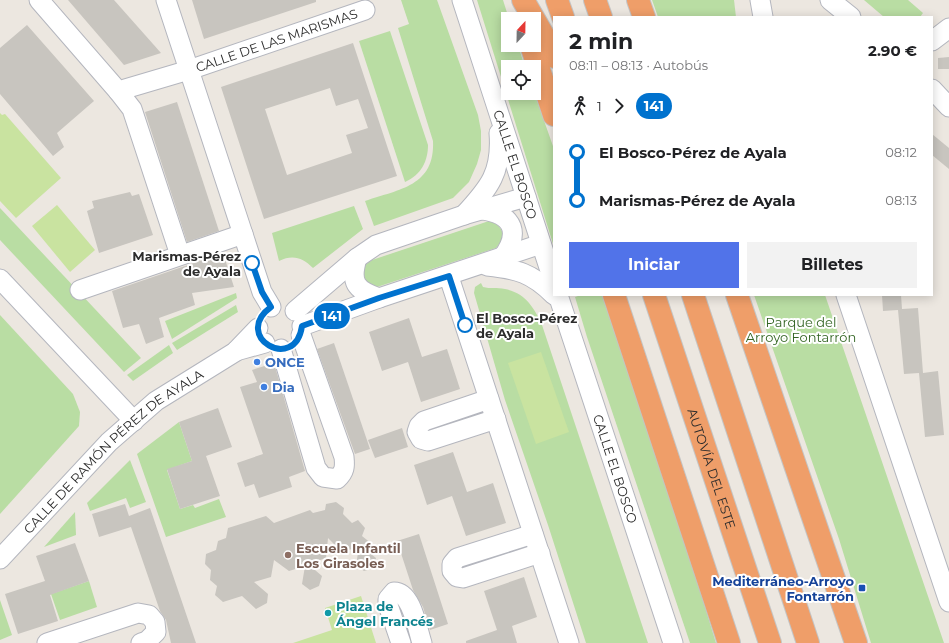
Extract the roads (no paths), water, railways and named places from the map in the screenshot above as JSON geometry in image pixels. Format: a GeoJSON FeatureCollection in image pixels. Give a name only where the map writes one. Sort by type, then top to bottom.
{"type":"FeatureCollection","features":[{"type":"Feature","properties":{"kind":"highway"},"geometry":{"type":"LineString","coordinates":[[516,0],[520,12]]}},
{"type":"Feature","properties":{"kind":"highway"},"geometry":{"type":"LineString","coordinates":[[523,0],[553,55]]}},
{"type":"Feature","properties":{"kind":"highway"},"geometry":{"type":"LineString","coordinates":[[557,0],[563,16]]}},
{"type":"Feature","properties":{"kind":"highway"},"geometry":{"type":"LineString","coordinates":[[595,0],[601,16]]}},
{"type":"Feature","properties":{"kind":"highway"},"geometry":{"type":"LineString","coordinates":[[638,0],[644,16]]}},
{"type":"Feature","properties":{"kind":"highway"},"geometry":{"type":"LineString","coordinates":[[533,52],[553,112]]}},
{"type":"Feature","properties":{"kind":"highway"},"geometry":{"type":"LineString","coordinates":[[614,296],[729,643]]}},
{"type":"Feature","properties":{"kind":"highway","name":"AUTOVÍA DEL ESTE"},"geometry":{"type":"LineString","coordinates":[[654,296],[770,643]]}},
{"type":"Feature","properties":{"kind":"highway"},"geometry":{"type":"LineString","coordinates":[[693,296],[808,643]]}},
{"type":"Feature","properties":{"kind":"highway"},"geometry":{"type":"LineString","coordinates":[[737,296],[856,643]]}},
{"type":"Feature","properties":{"kind":"street"},"geometry":{"type":"LineString","coordinates":[[39,0],[132,110],[180,255]]}},
{"type":"Feature","properties":{"kind":"street","name":"CALLE DE LAS MARISMAS"},"geometry":{"type":"LineString","coordinates":[[166,0],[262,292],[271,307]]}},
{"type":"Feature","properties":{"kind":"street","name":"CALLE EL BOSCO"},"geometry":{"type":"LineString","coordinates":[[462,0],[553,284]]}},
{"type":"Feature","properties":{"kind":"street"},"geometry":{"type":"LineString","coordinates":[[760,0],[763,16]]}},
{"type":"Feature","properties":{"kind":"street"},"geometry":{"type":"LineString","coordinates":[[830,0],[850,16]]}},
{"type":"Feature","properties":{"kind":"street","name":"CALLE DE LAS MARISMAS"},"geometry":{"type":"LineString","coordinates":[[118,92],[189,70],[365,10]]}},
{"type":"Feature","properties":{"kind":"street"},"geometry":{"type":"LineString","coordinates":[[933,41],[949,28]]}},
{"type":"Feature","properties":{"kind":"street"},"geometry":{"type":"LineString","coordinates":[[933,90],[949,107]]}},
{"type":"Feature","properties":{"kind":"street"},"geometry":{"type":"LineString","coordinates":[[464,215],[486,191],[498,166],[500,151],[496,109]]}},
{"type":"Feature","properties":{"kind":"street"},"geometry":{"type":"LineString","coordinates":[[268,340],[289,347],[296,342],[300,324],[357,258],[376,245],[464,215],[526,197]]}},
{"type":"Feature","properties":{"kind":"street"},"geometry":{"type":"LineString","coordinates":[[483,210],[496,212],[506,218],[511,225],[513,238],[510,247],[502,258]]}},
{"type":"Feature","properties":{"kind":"street"},"geometry":{"type":"LineString","coordinates":[[80,290],[243,234]]}},
{"type":"Feature","properties":{"kind":"street"},"geometry":{"type":"LineString","coordinates":[[300,324],[482,266],[541,244]]}},
{"type":"Feature","properties":{"kind":"street"},"geometry":{"type":"LineString","coordinates":[[357,258],[354,270],[356,285],[366,294],[379,298]]}},
{"type":"Feature","properties":{"kind":"street"},"geometry":{"type":"LineString","coordinates":[[482,266],[512,268],[523,272],[553,292]]}},
{"type":"Feature","properties":{"kind":"street"},"geometry":{"type":"LineString","coordinates":[[449,276],[569,643]]}},
{"type":"Feature","properties":{"kind":"street"},"geometry":{"type":"LineString","coordinates":[[0,279],[134,421]]}},
{"type":"Feature","properties":{"kind":"street","name":"CALLE EL BOSCO"},"geometry":{"type":"LineString","coordinates":[[557,296],[673,643]]}},
{"type":"Feature","properties":{"kind":"street"},"geometry":{"type":"LineString","coordinates":[[846,296],[949,602]]}},
{"type":"Feature","properties":{"kind":"street"},"geometry":{"type":"LineString","coordinates":[[279,305],[288,306],[300,324],[344,457],[346,466],[342,475],[337,479],[323,477],[316,468],[268,340],[262,315],[271,307],[279,305]]}},
{"type":"Feature","properties":{"kind":"street","name":"CALLE DE RAMÓN PÉREZ DE AYALA"},"geometry":{"type":"LineString","coordinates":[[0,559],[109,442],[156,401],[235,352],[268,340]]}},
{"type":"Feature","properties":{"kind":"street"},"geometry":{"type":"LineString","coordinates":[[489,399],[424,421],[419,426],[417,432],[421,439],[428,441],[496,419]]}},
{"type":"Feature","properties":{"kind":"street"},"geometry":{"type":"LineString","coordinates":[[533,534],[457,558],[452,564],[452,571],[457,577],[463,578],[540,553]]}},
{"type":"Feature","properties":{"kind":"street"},"geometry":{"type":"LineString","coordinates":[[401,643],[388,605],[388,599],[394,592],[400,592],[405,596],[422,643]]}},
{"type":"Feature","properties":{"kind":"street"},"geometry":{"type":"LineString","coordinates":[[47,643],[138,613],[149,615],[155,622],[156,632],[147,641],[141,643]]}},
{"type":"Feature","properties":{"kind":"place","name":"Marismas-Pérez de Ayala"},"geometry":{"type":"Point","coordinates":[252,263]}},
{"type":"Feature","properties":{"kind":"place","name":"El Bosco-Pérez de Ayala"},"geometry":{"type":"Point","coordinates":[465,325]}},
{"type":"Feature","properties":{"kind":"place","name":"ONCE"},"geometry":{"type":"Point","coordinates":[257,362]}},
{"type":"Feature","properties":{"kind":"place","name":"Dia"},"geometry":{"type":"Point","coordinates":[264,387]}},
{"type":"Feature","properties":{"kind":"place","name":"Escuela Infantil Los Girasoles"},"geometry":{"type":"Point","coordinates":[288,555]}},
{"type":"Feature","properties":{"kind":"place","name":"Mediterráneo-Arroyo Fontarrón"},"geometry":{"type":"Point","coordinates":[862,588]}},
{"type":"Feature","properties":{"kind":"place","name":"Plaza de Ángel Francés"},"geometry":{"type":"Point","coordinates":[328,613]}},
{"type":"Feature","properties":{"kind":"park label","name":"Parque del Arroyo Fontarrón"},"geometry":{"type":"Point","coordinates":[801,330]}}]}
